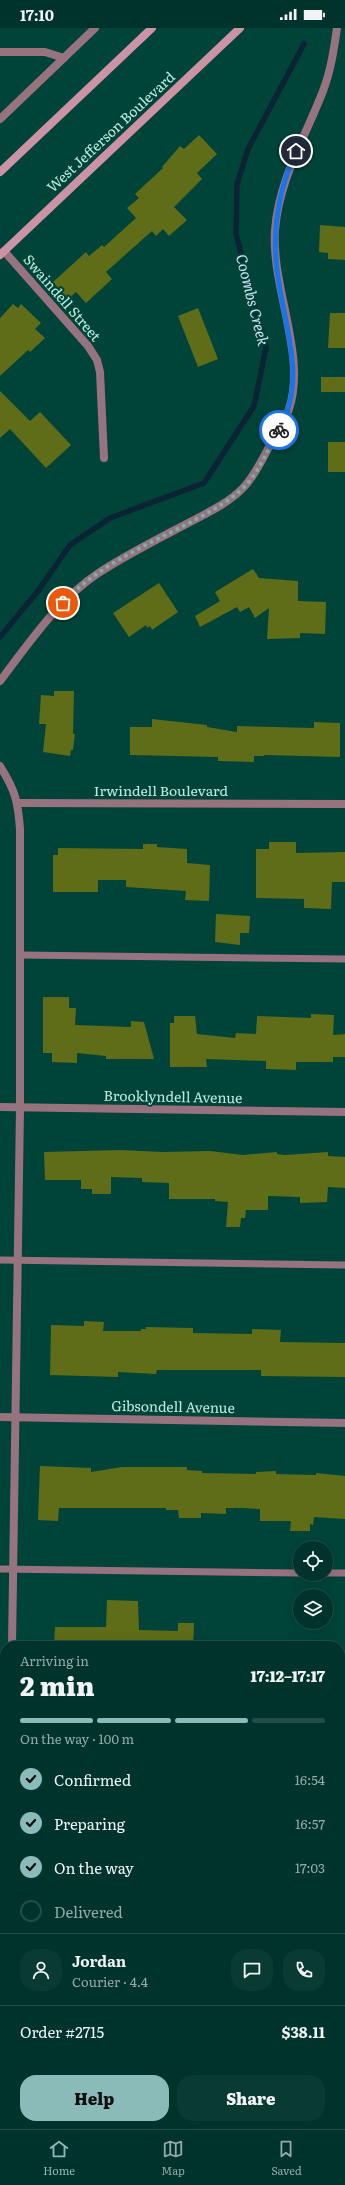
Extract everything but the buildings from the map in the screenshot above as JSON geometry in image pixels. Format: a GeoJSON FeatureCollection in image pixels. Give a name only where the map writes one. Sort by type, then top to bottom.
{"type":"FeatureCollection","features":[{"type":"Feature","properties":{"kind":"main road"},"geometry":{"type":"LineString","coordinates":[[0,172],[152,28]]}},
{"type":"Feature","properties":{"kind":"main road","name":"West Jefferson Boulevard"},"geometry":{"type":"LineString","coordinates":[[2,253],[240,28]]}},
{"type":"Feature","properties":{"kind":"street"},"geometry":{"type":"LineString","coordinates":[[0,119],[95,28]]}},
{"type":"Feature","properties":{"kind":"street"},"geometry":{"type":"LineString","coordinates":[[0,681],[53,614],[73,592],[121,560],[226,503],[243,488],[253,476],[284,422],[290,408],[293,390],[293,356],[278,275],[275,231],[280,197],[291,163],[324,90],[334,56],[337,28]]}},
{"type":"Feature","properties":{"kind":"street"},"geometry":{"type":"LineString","coordinates":[[0,52],[45,52],[64,58]]}},
{"type":"Feature","properties":{"kind":"street","name":"Swaindell Street"},"geometry":{"type":"LineString","coordinates":[[2,253],[88,346],[97,360],[100,372],[104,458]]}},
{"type":"Feature","properties":{"kind":"street"},"geometry":{"type":"LineString","coordinates":[[0,766],[11,784],[18,803],[20,1108],[12,1641]]}},
{"type":"Feature","properties":{"kind":"street","name":"Irwindell Boulevard"},"geometry":{"type":"LineString","coordinates":[[18,803],[345,804]]}},
{"type":"Feature","properties":{"kind":"street","name":"Brooklyndell Avenue"},"geometry":{"type":"LineString","coordinates":[[0,1107],[345,1112]]}},
{"type":"Feature","properties":{"kind":"street","name":"Gibsondell Avenue"},"geometry":{"type":"LineString","coordinates":[[0,1417],[345,1423]]}},
{"type":"Feature","properties":{"kind":"lane"},"geometry":{"type":"LineString","coordinates":[[20,955],[345,959]]}},
{"type":"Feature","properties":{"kind":"lane"},"geometry":{"type":"LineString","coordinates":[[0,1260],[345,1265]]}},
{"type":"Feature","properties":{"kind":"lane"},"geometry":{"type":"LineString","coordinates":[[0,1569],[293,1573]]}},
{"type":"Feature","properties":{"kind":"lane"},"geometry":{"type":"LineString","coordinates":[[333,1573],[345,1573]]}},
{"type":"Feature","properties":{"kind":"waterway","name":"Coombs Creek"},"geometry":{"type":"LineString","coordinates":[[0,637],[38,591],[70,545],[110,518],[204,483],[254,406],[266,348],[236,234],[237,184],[248,149],[304,44]]}},
{"type":"Feature","properties":{"kind":"way so far"},"geometry":{"type":"LineString","coordinates":[[63,603],[73,592],[96,575],[226,503],[243,488],[253,476],[279,430]]}},
{"type":"Feature","properties":{"kind":"route"},"geometry":{"type":"LineString","coordinates":[[279,430],[290,408],[293,390],[293,356],[278,275],[275,231],[280,197],[296,151]]}}]}
